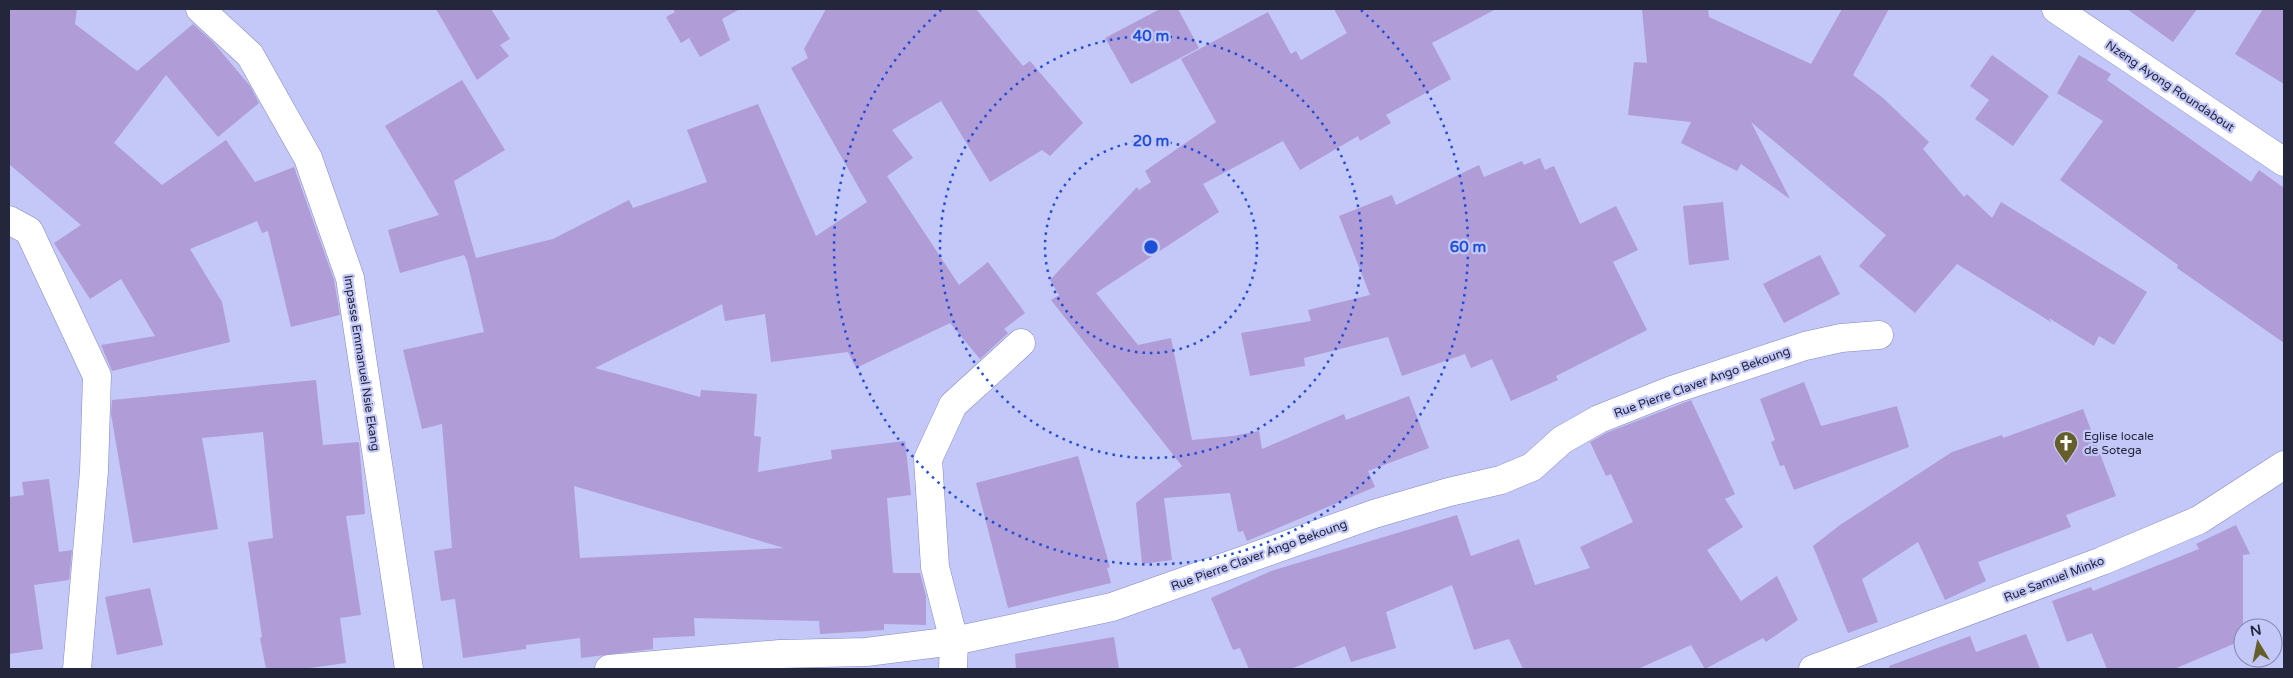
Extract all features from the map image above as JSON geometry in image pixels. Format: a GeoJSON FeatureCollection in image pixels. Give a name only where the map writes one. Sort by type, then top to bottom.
{"type":"FeatureCollection","features":[{"type":"Feature","properties":{"kind":"street","name":"Impasse Emmanuel Nsie Ekang"},"geometry":{"type":"LineString","coordinates":[[200,9],[250,55],[308,158],[350,278],[409,669]]}},
{"type":"Feature","properties":{"kind":"street","name":"Nzeng Ayong Roundabout"},"geometry":{"type":"LineString","coordinates":[[2056,9],[2284,162]]}},
{"type":"Feature","properties":{"kind":"street"},"geometry":{"type":"LineString","coordinates":[[9,220],[29,231],[97,376],[94,471],[77,669]]}},
{"type":"Feature","properties":{"kind":"street","name":"Rue Pierre Claver Ango Bekoung"},"geometry":{"type":"LineString","coordinates":[[609,669],[780,654],[866,652],[954,641],[1112,607],[1374,514],[1449,492],[1501,480],[1532,467],[1562,440],[1598,419],[1672,390],[1804,346],[1841,338],[1879,335]]}},
{"type":"Feature","properties":{"kind":"street"},"geometry":{"type":"LineString","coordinates":[[953,669],[954,641],[935,567],[928,459],[953,404],[1021,343]]}},
{"type":"Feature","properties":{"kind":"street","name":"Rue Samuel Minko"},"geometry":{"type":"LineString","coordinates":[[1813,669],[2094,564],[2199,520],[2284,465]]}},
{"type":"Feature","properties":{"kind":"building"},"geometry":{"type":"Polygon","coordinates":[[[9,9],[77,9],[75,24],[137,71],[193,24],[213,42],[250,86],[259,103],[218,137],[166,75],[114,143],[162,185],[226,140],[255,182],[294,167],[334,280],[340,315],[291,327],[268,231],[262,233],[257,221],[190,249],[222,302],[230,342],[112,371],[101,345],[155,336],[121,279],[90,299],[54,243],[81,225],[9,164],[9,9]]]}},
{"type":"Feature","properties":{"kind":"building"},"geometry":{"type":"Polygon","coordinates":[[[436,9],[491,9],[510,39],[500,45],[509,56],[477,80],[436,9]]]}},
{"type":"Feature","properties":{"kind":"building"},"geometry":{"type":"Polygon","coordinates":[[[673,9],[740,9],[722,19],[730,40],[700,57],[689,38],[681,43],[666,17],[675,12],[673,9]]]}},
{"type":"Feature","properties":{"kind":"building"},"geometry":{"type":"Polygon","coordinates":[[[826,9],[976,9],[1023,66],[1030,61],[1083,123],[1050,156],[1042,150],[990,182],[941,101],[892,130],[913,158],[887,176],[959,285],[988,262],[1025,313],[1004,329],[1008,333],[980,359],[950,323],[856,368],[848,352],[771,362],[765,314],[725,321],[722,304],[595,368],[700,397],[701,390],[757,394],[754,436],[761,437],[758,472],[832,459],[831,450],[905,441],[911,495],[887,498],[893,573],[920,573],[926,596],[926,625],[884,624],[884,630],[820,634],[819,621],[694,618],[695,636],[653,638],[653,649],[581,658],[580,638],[526,645],[526,649],[463,658],[455,599],[441,601],[434,551],[452,548],[442,424],[422,429],[403,350],[484,332],[464,255],[400,273],[388,230],[439,215],[385,126],[462,80],[505,150],[454,181],[476,258],[553,239],[629,200],[633,208],[707,182],[687,130],[758,104],[816,236],[867,202],[791,68],[808,58],[804,49],[826,9]],[[574,486],[580,558],[784,548],[574,486]]]}},
{"type":"Feature","properties":{"kind":"building"},"geometry":{"type":"Polygon","coordinates":[[[1160,9],[1178,9],[1199,48],[1131,84],[1105,38],[1160,9]]]}},
{"type":"Feature","properties":{"kind":"building"},"geometry":{"type":"Polygon","coordinates":[[[1334,9],[1496,9],[1432,43],[1451,79],[1386,115],[1391,123],[1360,141],[1358,136],[1300,170],[1283,141],[1203,184],[1219,212],[1096,293],[1138,345],[1171,338],[1192,440],[1259,431],[1262,449],[1344,414],[1346,420],[1409,396],[1429,448],[1368,471],[1375,487],[1247,541],[1243,531],[1238,532],[1230,493],[1164,498],[1172,560],[1142,564],[1136,503],[1182,466],[1051,300],[1059,295],[1050,280],[1137,187],[1139,190],[1151,182],[1145,171],[1216,122],[1181,59],[1268,12],[1291,54],[1296,51],[1301,60],[1347,33],[1334,9]]]}},
{"type":"Feature","properties":{"kind":"building"},"geometry":{"type":"Polygon","coordinates":[[[1642,9],[1708,9],[1709,17],[1811,64],[1842,9],[1889,9],[1853,75],[1883,98],[1929,142],[1923,149],[1964,197],[1967,194],[1992,218],[2001,202],[2147,292],[2114,345],[2099,336],[2094,346],[1957,264],[1915,313],[1859,266],[1886,235],[1751,122],[1790,199],[1741,164],[1737,171],[1681,143],[1691,122],[1628,115],[1634,62],[1647,63],[1642,9]]]}},
{"type":"Feature","properties":{"kind":"building"},"geometry":{"type":"Polygon","coordinates":[[[2127,9],[2197,9],[2173,42],[2127,9]]]}},
{"type":"Feature","properties":{"kind":"building"},"geometry":{"type":"Polygon","coordinates":[[[2263,9],[2284,9],[2284,84],[2235,54],[2263,9]]]}},
{"type":"Feature","properties":{"kind":"building"},"geometry":{"type":"Polygon","coordinates":[[[1992,55],[2049,96],[2013,146],[1975,119],[1989,100],[1970,86],[1992,55]]]}},
{"type":"Feature","properties":{"kind":"building"},"geometry":{"type":"Polygon","coordinates":[[[2079,55],[2111,74],[2107,80],[2251,182],[2259,170],[2284,188],[2284,343],[2177,268],[2178,265],[2060,180],[2103,121],[2057,93],[2079,55]]]}},
{"type":"Feature","properties":{"kind":"building"},"geometry":{"type":"Polygon","coordinates":[[[1540,158],[1545,170],[1554,166],[1580,224],[1616,206],[1638,250],[1613,262],[1647,330],[1556,376],[1558,380],[1511,401],[1492,359],[1471,368],[1465,354],[1402,376],[1388,337],[1304,358],[1305,366],[1250,376],[1241,333],[1311,321],[1308,310],[1370,295],[1339,216],[1392,195],[1396,205],[1479,165],[1484,177],[1522,161],[1524,165],[1540,158]]]}},
{"type":"Feature","properties":{"kind":"building"},"geometry":{"type":"Polygon","coordinates":[[[1723,202],[1729,260],[1689,265],[1683,206],[1723,202]]]}},
{"type":"Feature","properties":{"kind":"building"},"geometry":{"type":"Polygon","coordinates":[[[1820,255],[1840,294],[1784,323],[1763,284],[1820,255]]]}},
{"type":"Feature","properties":{"kind":"building"},"geometry":{"type":"Polygon","coordinates":[[[316,380],[323,445],[359,442],[365,514],[346,516],[361,615],[340,618],[346,663],[302,669],[266,669],[260,638],[262,637],[248,542],[273,538],[263,432],[202,438],[218,529],[133,543],[111,414],[112,400],[316,380]]]}},
{"type":"Feature","properties":{"kind":"building"},"geometry":{"type":"Polygon","coordinates":[[[1804,382],[1821,426],[1897,406],[1909,447],[1794,490],[1784,465],[1780,466],[1771,442],[1775,440],[1760,399],[1804,382]]]}},
{"type":"Feature","properties":{"kind":"building"},"geometry":{"type":"Polygon","coordinates":[[[1691,400],[1735,494],[1725,499],[1743,527],[1707,550],[1741,601],[1777,576],[1798,620],[1766,642],[1763,638],[1705,669],[1691,645],[1638,669],[1523,669],[1509,639],[1474,650],[1452,585],[1386,612],[1396,648],[1351,662],[1345,646],[1291,669],[1249,669],[1240,648],[1233,650],[1211,598],[1271,571],[1457,515],[1471,556],[1519,539],[1535,585],[1590,568],[1580,547],[1633,522],[1611,474],[1606,476],[1590,442],[1606,433],[1691,400]]]}},
{"type":"Feature","properties":{"kind":"building"},"geometry":{"type":"Polygon","coordinates":[[[2083,409],[2116,496],[2066,515],[2071,527],[1978,562],[1986,581],[1945,600],[1918,542],[1862,579],[1878,622],[1848,633],[1813,546],[1840,525],[1952,452],[2002,435],[2003,438],[2083,409]]]}},
{"type":"Feature","properties":{"kind":"building"},"geometry":{"type":"Polygon","coordinates":[[[1078,456],[1110,567],[1107,568],[1111,583],[1008,608],[976,483],[1078,456]]]}},
{"type":"Feature","properties":{"kind":"building"},"geometry":{"type":"Polygon","coordinates":[[[49,479],[59,552],[72,550],[69,580],[34,585],[43,649],[9,654],[9,497],[24,495],[22,482],[49,479]]]}},
{"type":"Feature","properties":{"kind":"building"},"geometry":{"type":"Polygon","coordinates":[[[2236,525],[2250,554],[2243,555],[2243,618],[2233,618],[2233,644],[2174,669],[2107,669],[2092,633],[2067,642],[2052,601],[2091,587],[2093,591],[2199,549],[2196,544],[2236,525]]]}},
{"type":"Feature","properties":{"kind":"building"},"geometry":{"type":"Polygon","coordinates":[[[150,588],[163,645],[117,655],[105,597],[150,588]]]}},
{"type":"Feature","properties":{"kind":"building"},"geometry":{"type":"Polygon","coordinates":[[[2026,634],[2040,669],[1890,669],[1889,666],[1970,636],[1976,652],[2026,634]]]}},
{"type":"Feature","properties":{"kind":"building"},"geometry":{"type":"Polygon","coordinates":[[[1114,637],[1119,669],[1016,669],[1015,654],[1114,637]]]}},
{"type":"Feature","properties":{"kind":"place","name":"Eglise locale de Sotega"},"geometry":{"type":"Point","coordinates":[2066,464]}}]}
